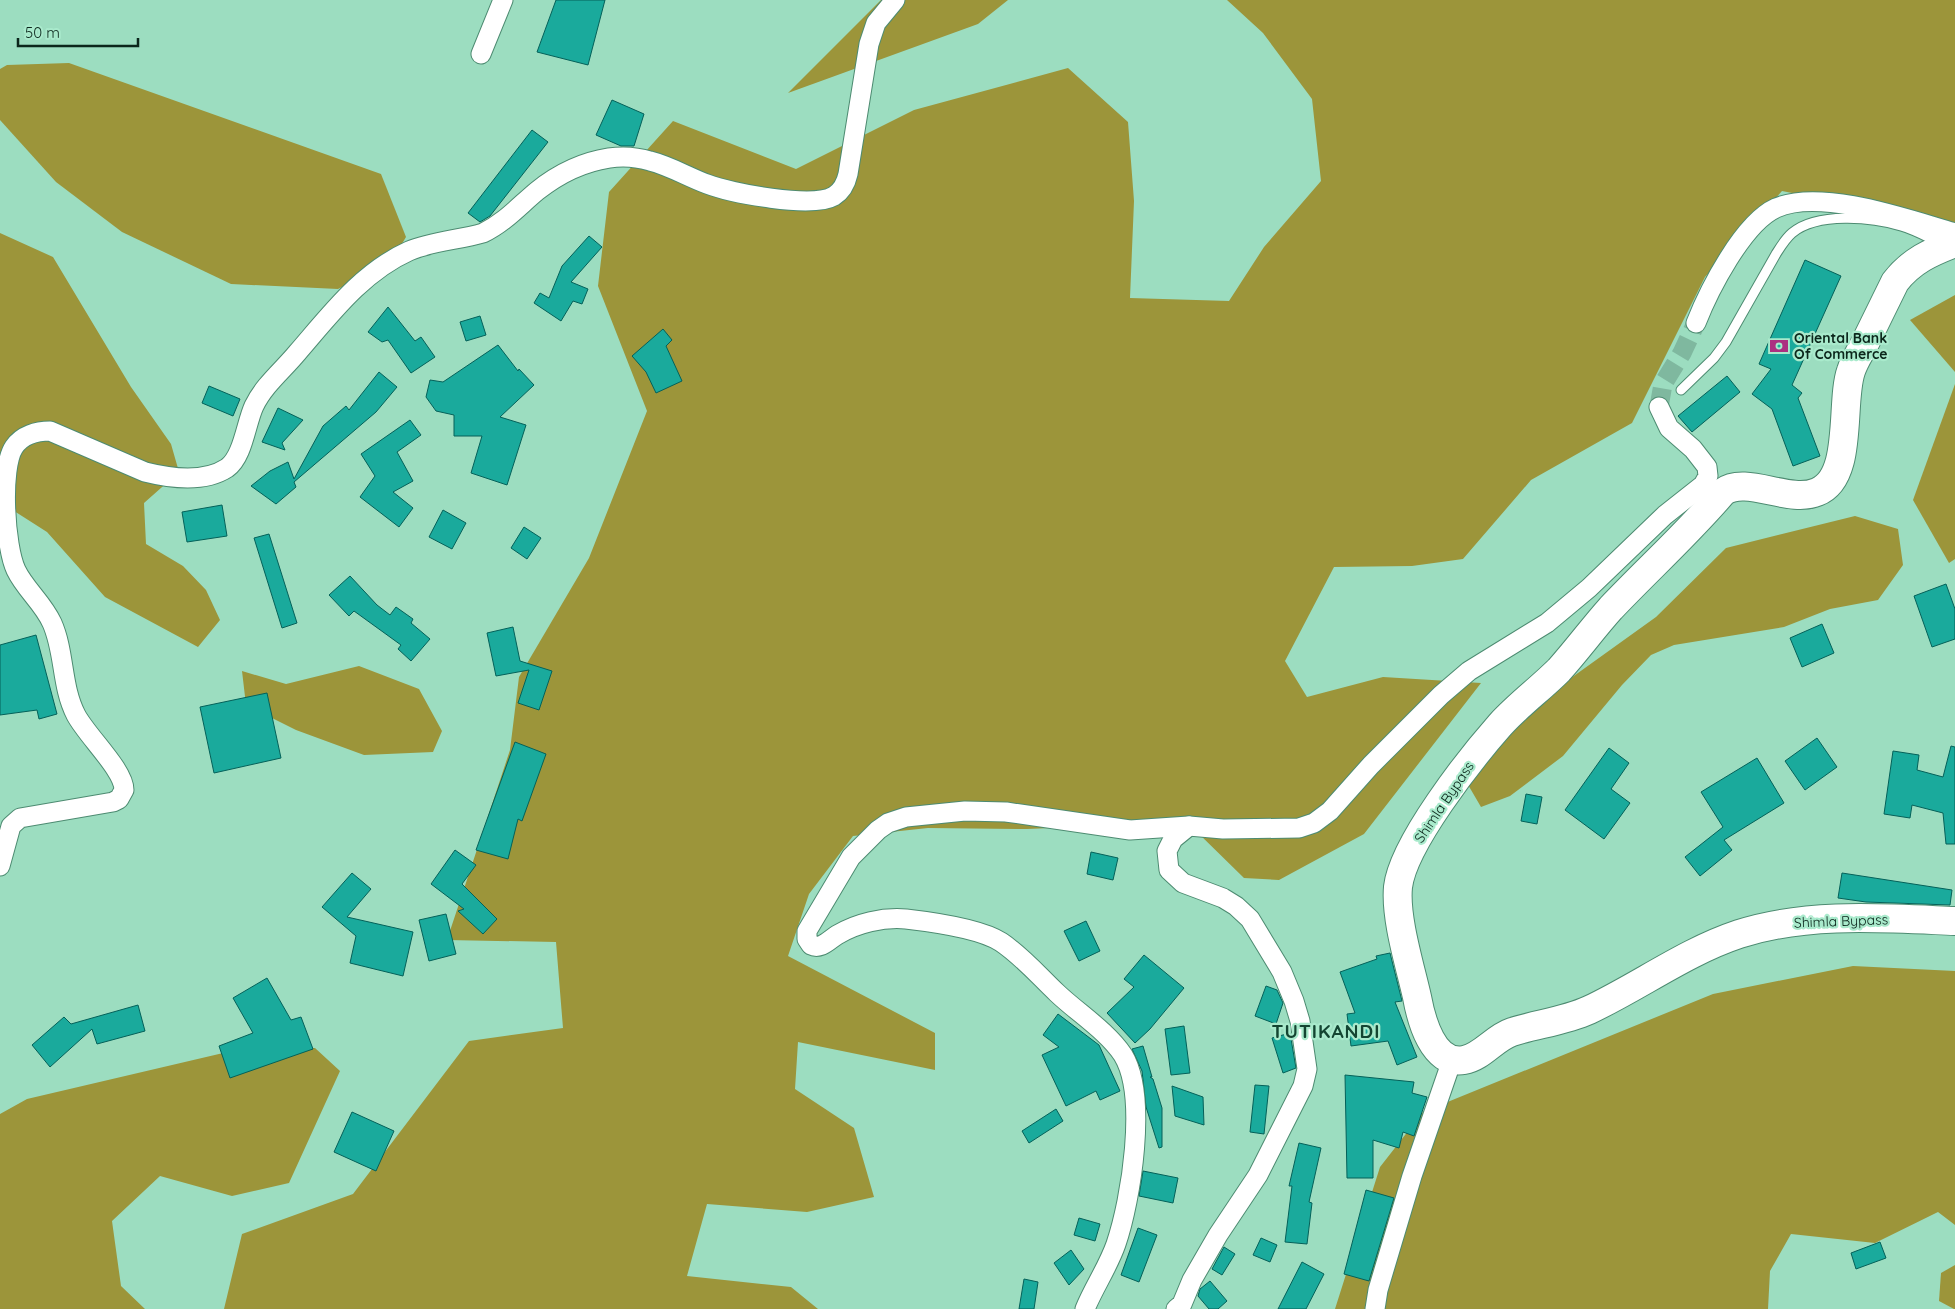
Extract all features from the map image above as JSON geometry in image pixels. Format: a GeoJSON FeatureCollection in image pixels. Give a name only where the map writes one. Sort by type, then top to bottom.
{"type":"FeatureCollection","features":[{"type":"Feature","properties":{"kind":"highway","name":"Shimla Bypass"},"geometry":{"type":"LineString","coordinates":[[1952,241],[1917,259],[1904,269],[1895,282],[1850,372],[1842,445],[1836,473],[1828,484],[1817,492],[1801,495],[1742,487],[1731,487],[1723,492],[1609,610],[1559,669],[1502,724],[1467,766],[1423,829],[1401,871],[1398,889],[1399,908],[1419,1008],[1431,1039],[1440,1053],[1452,1060],[1459,1061],[1472,1057],[1507,1034],[1588,1010],[1695,951],[1740,934],[1787,922],[1819,920],[1955,921]]}},
{"type":"Feature","properties":{"kind":"street"},"geometry":{"type":"LineString","coordinates":[[481,54],[503,0]]}},
{"type":"Feature","properties":{"kind":"street"},"geometry":{"type":"LineString","coordinates":[[0,866],[11,826],[20,818],[113,802],[119,799],[124,790],[121,776],[84,730],[75,712],[68,694],[52,623],[24,582],[12,559],[8,541],[6,480],[9,457],[14,446],[23,438],[36,432],[50,432],[145,472],[161,476],[195,477],[220,471],[235,459],[254,406],[265,388],[329,314],[354,289],[411,250],[483,233],[494,228],[559,175],[584,165],[607,158],[638,159],[653,162],[706,184],[730,190],[809,201],[834,196],[845,185],[848,174],[869,44],[876,23],[895,0]]}},
{"type":"Feature","properties":{"kind":"street"},"geometry":{"type":"LineString","coordinates":[[1696,322],[1706,297],[1738,246],[1760,220],[1776,208],[1799,203],[1837,204],[1886,214],[1952,241]]}},
{"type":"Feature","properties":{"kind":"street"},"geometry":{"type":"LineString","coordinates":[[1085,1309],[1116,1244],[1132,1167],[1135,1132],[1134,1090],[1130,1070],[1123,1056],[1114,1044],[1020,957],[992,937],[919,921],[890,919],[852,928],[816,947],[808,943],[807,931],[851,856],[878,830],[897,819],[936,813],[1006,812],[1121,829],[1189,826],[1264,829],[1298,828],[1314,823],[1330,811],[1371,765],[1441,695],[1469,671],[1530,634],[1589,588],[1642,536],[1704,485],[1708,471],[1705,464],[1693,449],[1669,428],[1660,407]]}},
{"type":"Feature","properties":{"kind":"street"},"geometry":{"type":"LineString","coordinates":[[1176,1309],[1182,1304],[1218,1235],[1258,1175],[1303,1086],[1307,1069],[1300,1021],[1294,1001],[1282,972],[1250,919],[1236,906],[1223,898],[1183,883],[1169,870],[1167,851],[1170,844],[1189,826]]}},
{"type":"Feature","properties":{"kind":"street"},"geometry":{"type":"LineString","coordinates":[[1374,1309],[1412,1176],[1452,1060]]}},
{"type":"Feature","properties":{"kind":"lane"},"geometry":{"type":"LineString","coordinates":[[1681,390],[1714,358],[1726,342],[1780,247],[1800,227],[1820,220],[1837,218],[1880,222],[1952,241]]}},
{"type":"Feature","properties":{"kind":"shaded area"},"geometry":{"type":"Polygon","coordinates":[[[881,0],[1008,0],[978,24],[788,93],[881,0]]]}},
{"type":"Feature","properties":{"kind":"shaded area"},"geometry":{"type":"Polygon","coordinates":[[[1227,0],[1955,0],[1955,225],[1782,191],[1705,277],[1632,423],[1531,480],[1463,559],[1412,566],[1334,567],[1285,661],[1307,697],[1383,677],[1481,683],[1364,834],[1279,880],[1244,878],[1195,830],[1120,825],[1027,829],[928,828],[853,836],[809,894],[788,956],[935,1033],[935,1070],[798,1042],[795,1089],[854,1128],[874,1197],[807,1212],[707,1204],[687,1276],[791,1287],[818,1309],[224,1309],[242,1234],[353,1194],[469,1041],[563,1028],[556,942],[447,940],[510,750],[519,677],[589,558],[647,411],[598,286],[609,192],[673,121],[796,169],[914,110],[1068,68],[1128,122],[1134,201],[1130,298],[1229,301],[1264,247],[1321,181],[1312,99],[1263,33],[1227,0]]]}},
{"type":"Feature","properties":{"kind":"shaded area"},"geometry":{"type":"Polygon","coordinates":[[[69,63],[381,174],[406,237],[391,262],[338,289],[231,284],[122,232],[56,182],[0,120],[0,69],[7,65],[69,63]]]}},
{"type":"Feature","properties":{"kind":"shaded area"},"geometry":{"type":"Polygon","coordinates":[[[0,233],[53,257],[131,387],[171,444],[179,472],[144,503],[146,544],[183,566],[206,590],[220,620],[198,647],[105,597],[47,532],[0,502],[0,233]]]}},
{"type":"Feature","properties":{"kind":"shaded area"},"geometry":{"type":"Polygon","coordinates":[[[1955,295],[1955,372],[1910,320],[1955,295]]]}},
{"type":"Feature","properties":{"kind":"shaded area"},"geometry":{"type":"Polygon","coordinates":[[[1955,384],[1955,559],[1949,563],[1913,500],[1955,384]]]}},
{"type":"Feature","properties":{"kind":"shaded area"},"geometry":{"type":"Polygon","coordinates":[[[1855,516],[1898,529],[1903,565],[1878,600],[1830,609],[1784,627],[1674,645],[1651,655],[1622,685],[1563,756],[1510,796],[1481,807],[1467,783],[1521,714],[1656,617],[1726,548],[1855,516]]]}},
{"type":"Feature","properties":{"kind":"shaded area"},"geometry":{"type":"Polygon","coordinates":[[[359,666],[419,689],[442,731],[433,752],[364,755],[296,730],[246,705],[242,671],[286,684],[359,666]]]}},
{"type":"Feature","properties":{"kind":"shaded area"},"geometry":{"type":"Polygon","coordinates":[[[1853,966],[1955,971],[1955,1225],[1938,1212],[1875,1243],[1791,1234],[1770,1271],[1768,1309],[1335,1309],[1380,1167],[1423,1112],[1713,994],[1853,966]]]}},
{"type":"Feature","properties":{"kind":"shaded area"},"geometry":{"type":"Polygon","coordinates":[[[315,1048],[340,1071],[289,1183],[232,1196],[160,1176],[112,1221],[121,1286],[145,1309],[0,1309],[0,1114],[27,1099],[236,1050],[315,1048]]]}},
{"type":"Feature","properties":{"kind":"shaded area"},"geometry":{"type":"Polygon","coordinates":[[[1955,1265],[1954,1309],[1939,1301],[1941,1273],[1955,1265]]]}},
{"type":"Feature","properties":{"kind":"building"},"geometry":{"type":"Polygon","coordinates":[[[556,0],[605,0],[588,65],[537,52],[556,0]]]}},
{"type":"Feature","properties":{"kind":"building"},"geometry":{"type":"Polygon","coordinates":[[[612,100],[644,114],[634,146],[621,146],[596,135],[612,100]]]}},
{"type":"Feature","properties":{"kind":"building"},"geometry":{"type":"Polygon","coordinates":[[[532,130],[548,142],[490,216],[480,222],[468,213],[532,130]]]}},
{"type":"Feature","properties":{"kind":"building"},"geometry":{"type":"Polygon","coordinates":[[[589,236],[602,247],[571,282],[588,289],[582,304],[573,301],[561,321],[534,303],[540,293],[549,298],[562,266],[589,236]]]}},
{"type":"Feature","properties":{"kind":"building"},"geometry":{"type":"Polygon","coordinates":[[[1805,260],[1841,276],[1792,385],[1802,393],[1798,398],[1820,456],[1793,466],[1772,409],[1752,394],[1771,369],[1759,364],[1805,260]]]}},
{"type":"Feature","properties":{"kind":"building"},"geometry":{"type":"Polygon","coordinates":[[[388,307],[415,341],[421,337],[435,357],[411,373],[388,340],[382,342],[368,332],[388,307]]]}},
{"type":"Feature","properties":{"kind":"building"},"geometry":{"type":"Polygon","coordinates":[[[480,316],[486,335],[466,341],[460,322],[480,316]]]}},
{"type":"Feature","properties":{"kind":"building"},"geometry":{"type":"Polygon","coordinates":[[[663,329],[672,340],[666,346],[682,381],[656,393],[646,372],[632,356],[663,329]]]}},
{"type":"Feature","properties":{"kind":"building"},"geometry":{"type":"Polygon","coordinates":[[[498,345],[518,371],[519,369],[534,385],[500,417],[526,425],[507,485],[471,473],[482,436],[454,436],[454,415],[436,411],[426,397],[430,380],[443,382],[498,345]]]}},
{"type":"Feature","properties":{"kind":"building"},"geometry":{"type":"Polygon","coordinates":[[[379,372],[397,387],[376,412],[294,482],[296,487],[276,504],[251,486],[270,471],[288,462],[294,479],[323,426],[346,406],[349,410],[379,372]]]}},
{"type":"Feature","properties":{"kind":"building"},"geometry":{"type":"Polygon","coordinates":[[[1727,376],[1740,392],[1692,432],[1678,416],[1727,376]]]}},
{"type":"Feature","properties":{"kind":"building"},"geometry":{"type":"Polygon","coordinates":[[[209,386],[240,399],[233,416],[202,403],[209,386]]]}},
{"type":"Feature","properties":{"kind":"building"},"geometry":{"type":"Polygon","coordinates":[[[278,408],[303,420],[282,443],[285,450],[262,442],[278,408]]]}},
{"type":"Feature","properties":{"kind":"building"},"geometry":{"type":"Polygon","coordinates":[[[410,420],[421,435],[397,452],[413,481],[393,492],[413,508],[399,527],[360,497],[375,476],[361,454],[410,420]]]}},
{"type":"Feature","properties":{"kind":"building"},"geometry":{"type":"Polygon","coordinates":[[[222,505],[227,536],[187,542],[182,512],[222,505]]]}},
{"type":"Feature","properties":{"kind":"building"},"geometry":{"type":"Polygon","coordinates":[[[443,510],[466,523],[452,549],[429,537],[443,510]]]}},
{"type":"Feature","properties":{"kind":"building"},"geometry":{"type":"Polygon","coordinates":[[[524,527],[541,538],[527,559],[511,548],[524,527]]]}},
{"type":"Feature","properties":{"kind":"building"},"geometry":{"type":"Polygon","coordinates":[[[269,534],[297,623],[282,628],[254,538],[269,534]]]}},
{"type":"Feature","properties":{"kind":"building"},"geometry":{"type":"Polygon","coordinates":[[[350,576],[377,605],[390,615],[396,607],[413,619],[411,623],[430,639],[411,661],[398,649],[401,645],[354,611],[349,616],[329,595],[350,576]]]}},
{"type":"Feature","properties":{"kind":"building"},"geometry":{"type":"Polygon","coordinates":[[[1946,584],[1955,609],[1955,639],[1932,647],[1914,596],[1946,584]]]}},
{"type":"Feature","properties":{"kind":"building"},"geometry":{"type":"Polygon","coordinates":[[[1822,624],[1834,653],[1802,667],[1790,638],[1822,624]]]}},
{"type":"Feature","properties":{"kind":"building"},"geometry":{"type":"Polygon","coordinates":[[[513,627],[520,661],[552,671],[539,710],[518,703],[529,670],[496,676],[487,633],[513,627]]]}},
{"type":"Feature","properties":{"kind":"building"},"geometry":{"type":"Polygon","coordinates":[[[36,635],[57,714],[39,719],[37,710],[0,715],[0,645],[36,635]]]}},
{"type":"Feature","properties":{"kind":"building"},"geometry":{"type":"Polygon","coordinates":[[[267,693],[281,758],[214,773],[200,707],[267,693]]]}},
{"type":"Feature","properties":{"kind":"building"},"geometry":{"type":"Polygon","coordinates":[[[1817,738],[1837,767],[1805,790],[1785,761],[1817,738]]]}},
{"type":"Feature","properties":{"kind":"building"},"geometry":{"type":"Polygon","coordinates":[[[515,742],[546,754],[522,821],[518,819],[508,859],[476,850],[515,742]]]}},
{"type":"Feature","properties":{"kind":"building"},"geometry":{"type":"Polygon","coordinates":[[[1951,746],[1955,747],[1955,844],[1946,844],[1943,813],[1912,805],[1910,818],[1884,814],[1893,751],[1919,755],[1917,770],[1943,777],[1951,746]]]}},
{"type":"Feature","properties":{"kind":"building"},"geometry":{"type":"Polygon","coordinates":[[[1609,748],[1629,763],[1611,789],[1630,803],[1604,839],[1565,810],[1609,748]]]}},
{"type":"Feature","properties":{"kind":"building"},"geometry":{"type":"Polygon","coordinates":[[[1757,758],[1784,803],[1724,840],[1732,850],[1700,876],[1685,857],[1723,827],[1701,792],[1757,758]]]}},
{"type":"Feature","properties":{"kind":"building"},"geometry":{"type":"Polygon","coordinates":[[[1526,794],[1542,797],[1537,824],[1521,821],[1526,794]]]}},
{"type":"Feature","properties":{"kind":"building"},"geometry":{"type":"Polygon","coordinates":[[[455,850],[476,865],[462,884],[497,919],[483,934],[458,911],[464,909],[431,884],[455,850]]]}},
{"type":"Feature","properties":{"kind":"building"},"geometry":{"type":"Polygon","coordinates":[[[1091,852],[1118,858],[1113,880],[1087,874],[1091,852]]]}},
{"type":"Feature","properties":{"kind":"building"},"geometry":{"type":"Polygon","coordinates":[[[352,873],[371,889],[347,917],[413,932],[403,976],[350,963],[356,936],[322,907],[352,873]]]}},
{"type":"Feature","properties":{"kind":"building"},"geometry":{"type":"Polygon","coordinates":[[[1842,873],[1952,890],[1950,905],[1866,902],[1838,898],[1842,873]]]}},
{"type":"Feature","properties":{"kind":"building"},"geometry":{"type":"Polygon","coordinates":[[[446,914],[456,954],[429,961],[419,920],[446,914]]]}},
{"type":"Feature","properties":{"kind":"building"},"geometry":{"type":"Polygon","coordinates":[[[1086,921],[1100,951],[1079,961],[1064,931],[1086,921]]]}},
{"type":"Feature","properties":{"kind":"building"},"geometry":{"type":"Polygon","coordinates":[[[1390,953],[1402,1001],[1395,1002],[1417,1057],[1397,1065],[1388,1041],[1351,1046],[1347,1014],[1355,1013],[1340,972],[1377,959],[1376,956],[1390,953]]]}},
{"type":"Feature","properties":{"kind":"building"},"geometry":{"type":"Polygon","coordinates":[[[1144,955],[1184,988],[1150,1029],[1135,1043],[1107,1013],[1134,987],[1124,979],[1144,955]]]}},
{"type":"Feature","properties":{"kind":"building"},"geometry":{"type":"Polygon","coordinates":[[[267,978],[291,1020],[301,1017],[313,1049],[230,1078],[219,1046],[253,1033],[233,998],[267,978]]]}},
{"type":"Feature","properties":{"kind":"building"},"geometry":{"type":"Polygon","coordinates":[[[1266,986],[1277,990],[1283,1003],[1276,1024],[1255,1016],[1266,986]]]}},
{"type":"Feature","properties":{"kind":"building"},"geometry":{"type":"Polygon","coordinates":[[[138,1005],[145,1031],[97,1044],[92,1029],[50,1067],[32,1045],[64,1017],[71,1024],[138,1005]]]}},
{"type":"Feature","properties":{"kind":"building"},"geometry":{"type":"Polygon","coordinates":[[[1058,1014],[1099,1045],[1120,1091],[1100,1100],[1096,1091],[1066,1106],[1042,1055],[1059,1047],[1043,1035],[1058,1014]]]}},
{"type":"Feature","properties":{"kind":"building"},"geometry":{"type":"Polygon","coordinates":[[[1184,1026],[1190,1073],[1171,1075],[1165,1029],[1184,1026]]]}},
{"type":"Feature","properties":{"kind":"building"},"geometry":{"type":"Polygon","coordinates":[[[1290,1033],[1296,1068],[1283,1073],[1272,1038],[1290,1033]]]}},
{"type":"Feature","properties":{"kind":"building"},"geometry":{"type":"Polygon","coordinates":[[[1143,1046],[1152,1077],[1150,1077],[1153,1079],[1162,1108],[1162,1147],[1159,1148],[1146,1107],[1142,1071],[1132,1049],[1143,1046]]]}},
{"type":"Feature","properties":{"kind":"building"},"geometry":{"type":"Polygon","coordinates":[[[1345,1075],[1414,1082],[1412,1093],[1427,1097],[1414,1136],[1403,1132],[1399,1148],[1373,1140],[1373,1178],[1347,1178],[1345,1075]]]}},
{"type":"Feature","properties":{"kind":"building"},"geometry":{"type":"Polygon","coordinates":[[[1255,1085],[1269,1086],[1264,1134],[1250,1132],[1255,1085]]]}},
{"type":"Feature","properties":{"kind":"building"},"geometry":{"type":"Polygon","coordinates":[[[1172,1086],[1203,1097],[1204,1125],[1175,1116],[1172,1086]]]}},
{"type":"Feature","properties":{"kind":"building"},"geometry":{"type":"Polygon","coordinates":[[[1056,1109],[1063,1121],[1029,1143],[1022,1131],[1056,1109]]]}},
{"type":"Feature","properties":{"kind":"building"},"geometry":{"type":"Polygon","coordinates":[[[352,1112],[394,1131],[376,1171],[334,1152],[352,1112]]]}},
{"type":"Feature","properties":{"kind":"building"},"geometry":{"type":"Polygon","coordinates":[[[1299,1143],[1321,1148],[1309,1202],[1312,1203],[1307,1244],[1285,1242],[1292,1186],[1289,1186],[1299,1143]]]}},
{"type":"Feature","properties":{"kind":"building"},"geometry":{"type":"Polygon","coordinates":[[[1143,1171],[1178,1178],[1173,1203],[1139,1196],[1143,1171]]]}},
{"type":"Feature","properties":{"kind":"building"},"geometry":{"type":"Polygon","coordinates":[[[1366,1190],[1394,1198],[1369,1281],[1344,1274],[1366,1190]]]}},
{"type":"Feature","properties":{"kind":"building"},"geometry":{"type":"Polygon","coordinates":[[[1079,1218],[1100,1224],[1095,1241],[1074,1235],[1079,1218]]]}},
{"type":"Feature","properties":{"kind":"building"},"geometry":{"type":"Polygon","coordinates":[[[1138,1228],[1157,1235],[1139,1282],[1121,1275],[1138,1228]]]}},
{"type":"Feature","properties":{"kind":"building"},"geometry":{"type":"Polygon","coordinates":[[[1261,1238],[1277,1245],[1270,1262],[1253,1255],[1261,1238]]]}},
{"type":"Feature","properties":{"kind":"building"},"geometry":{"type":"Polygon","coordinates":[[[1880,1242],[1886,1258],[1856,1269],[1851,1253],[1880,1242]]]}},
{"type":"Feature","properties":{"kind":"building"},"geometry":{"type":"Polygon","coordinates":[[[1224,1247],[1235,1254],[1222,1275],[1212,1269],[1224,1247]]]}},
{"type":"Feature","properties":{"kind":"building"},"geometry":{"type":"Polygon","coordinates":[[[1071,1250],[1084,1269],[1069,1285],[1054,1263],[1071,1250]]]}},
{"type":"Feature","properties":{"kind":"building"},"geometry":{"type":"Polygon","coordinates":[[[1302,1262],[1324,1274],[1306,1309],[1278,1309],[1302,1262]]]}},
{"type":"Feature","properties":{"kind":"building"},"geometry":{"type":"Polygon","coordinates":[[[1024,1279],[1038,1282],[1034,1309],[1019,1309],[1024,1279]]]}},
{"type":"Feature","properties":{"kind":"building"},"geometry":{"type":"Polygon","coordinates":[[[1210,1281],[1227,1301],[1218,1309],[1209,1309],[1198,1296],[1200,1289],[1210,1281]]]}},
{"type":"Feature","properties":{"kind":"tunnel"},"geometry":{"type":"LineString","coordinates":[[1659,407],[1663,384],[1682,353],[1696,323]]}},
{"type":"Feature","properties":{"kind":"place","name":"Oriental Bank Of Commerce"},"geometry":{"type":"Point","coordinates":[1779,346]}},
{"type":"Feature","properties":{"kind":"district","name":"TUTIKANDI"},"geometry":{"type":"Point","coordinates":[1326,1031]}}]}
